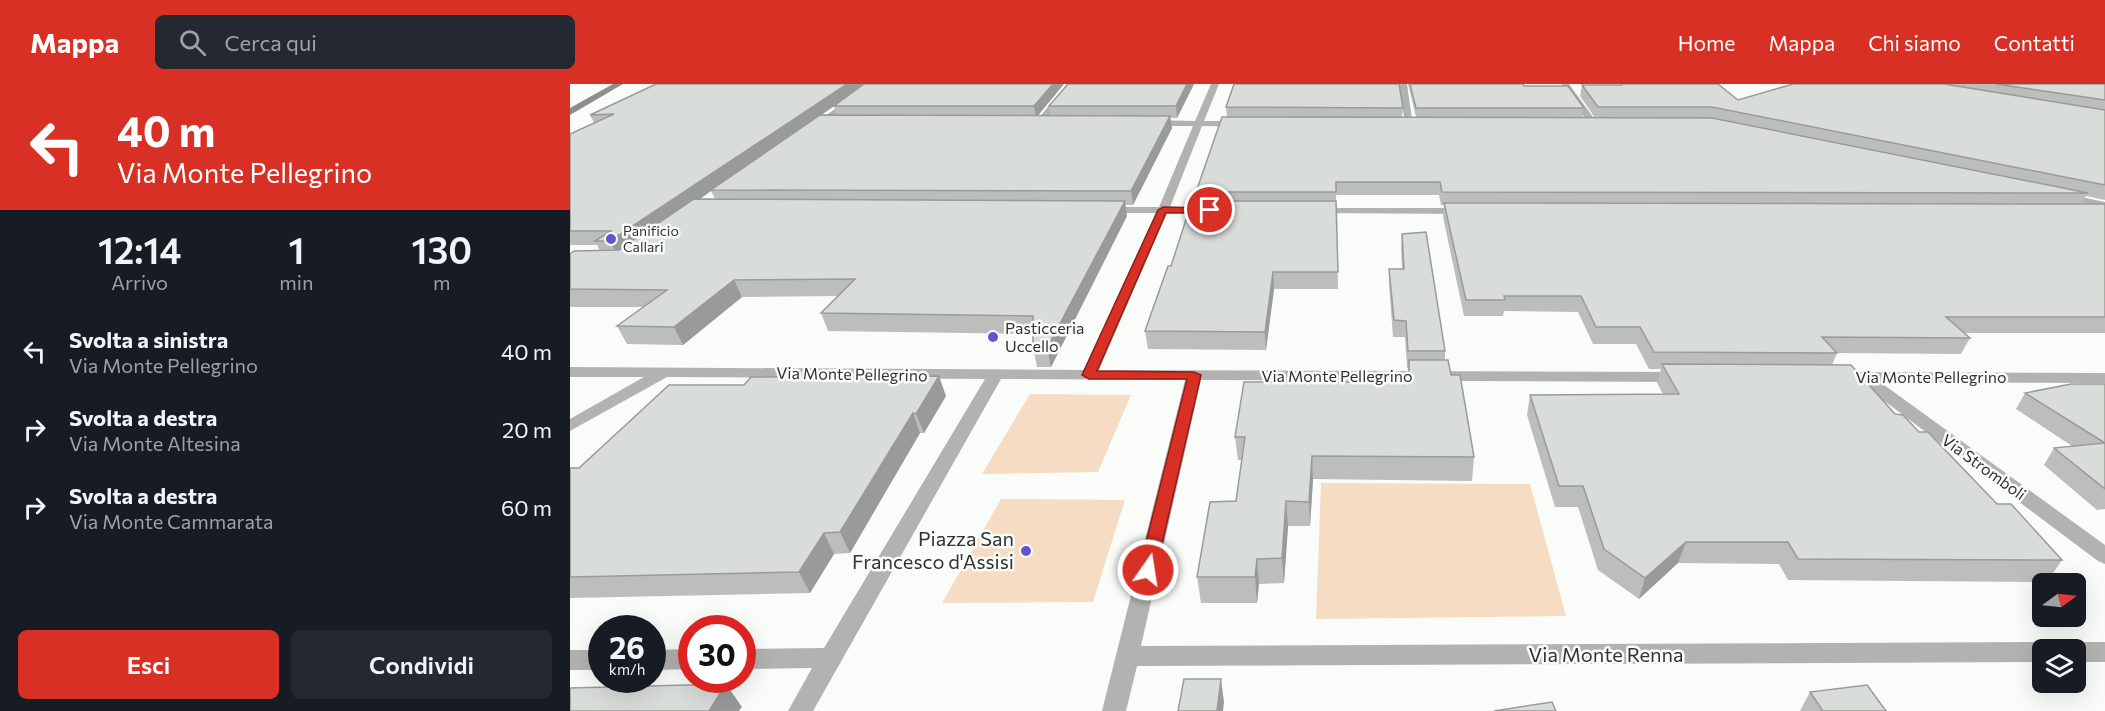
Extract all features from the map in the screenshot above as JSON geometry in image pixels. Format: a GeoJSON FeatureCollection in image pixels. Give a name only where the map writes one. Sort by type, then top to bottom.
{"type":"FeatureCollection","features":[{"type":"Feature","properties":{"kind":"main road"},"geometry":{"type":"LineString","coordinates":[[570,112],[619,84]]}},
{"type":"Feature","properties":{"kind":"street"},"geometry":{"type":"LineString","coordinates":[[803,135],[875,84]]}},
{"type":"Feature","properties":{"kind":"street"},"geometry":{"type":"LineString","coordinates":[[1040,122],[1071,84]]}},
{"type":"Feature","properties":{"kind":"street"},"geometry":{"type":"LineString","coordinates":[[1089,375],[1163,210],[1215,84]]}},
{"type":"Feature","properties":{"kind":"street"},"geometry":{"type":"LineString","coordinates":[[1403,84],[1410,124]]}},
{"type":"Feature","properties":{"kind":"street"},"geometry":{"type":"LineString","coordinates":[[1565,84],[1593,124]]}},
{"type":"Feature","properties":{"kind":"street"},"geometry":{"type":"LineString","coordinates":[[822,122],[838,122]]}},
{"type":"Feature","properties":{"kind":"street"},"geometry":{"type":"LineString","coordinates":[[1028,122],[1051,123]]}},
{"type":"Feature","properties":{"kind":"street"},"geometry":{"type":"LineString","coordinates":[[1141,123],[1256,124]]}},
{"type":"Feature","properties":{"kind":"street"},"geometry":{"type":"LineString","coordinates":[[1398,124],[1422,124]]}},
{"type":"Feature","properties":{"kind":"street"},"geometry":{"type":"LineString","coordinates":[[1582,124],[1605,124]]}},
{"type":"Feature","properties":{"kind":"street"},"geometry":{"type":"LineString","coordinates":[[2047,193],[2105,205]]}},
{"type":"Feature","properties":{"kind":"street"},"geometry":{"type":"LineString","coordinates":[[1091,210],[1222,210]]}},
{"type":"Feature","properties":{"kind":"street"},"geometry":{"type":"LineString","coordinates":[[1305,211],[1472,211]]}},
{"type":"Feature","properties":{"kind":"street"},"geometry":{"type":"LineString","coordinates":[[2078,213],[2105,211]]}},
{"type":"Feature","properties":{"kind":"street","name":"Via Monte Pellegrino"},"geometry":{"type":"LineString","coordinates":[[570,372],[1698,377]]}},
{"type":"Feature","properties":{"kind":"street"},"geometry":{"type":"LineString","coordinates":[[570,426],[664,372]]}},
{"type":"Feature","properties":{"kind":"street"},"geometry":{"type":"LineString","coordinates":[[800,711],[995,375]]}},
{"type":"Feature","properties":{"kind":"street"},"geometry":{"type":"LineString","coordinates":[[1114,711],[1194,375]]}},
{"type":"Feature","properties":{"kind":"street","name":"Via Monte Pellegrino"},"geometry":{"type":"LineString","coordinates":[[1828,377],[2105,378]]}},
{"type":"Feature","properties":{"kind":"street","name":"Via Stromboli"},"geometry":{"type":"LineString","coordinates":[[1863,377],[2105,556]]}},
{"type":"Feature","properties":{"kind":"street","name":"Via Monte Renna"},"geometry":{"type":"LineString","coordinates":[[1127,656],[2032,652]]}},
{"type":"Feature","properties":{"kind":"street"},"geometry":{"type":"LineString","coordinates":[[2086,652],[2105,652]]}},
{"type":"Feature","properties":{"kind":"street"},"geometry":{"type":"LineString","coordinates":[[756,659],[831,658]]}},
{"type":"Feature","properties":{"kind":"street"},"geometry":{"type":"LineString","coordinates":[[570,660],[588,660]]}},
{"type":"Feature","properties":{"kind":"shaded area"},"geometry":{"type":"Polygon","coordinates":[[[1030,394],[1131,395],[1098,472],[982,474],[1030,394]]]}},
{"type":"Feature","properties":{"kind":"shaded area"},"geometry":{"type":"Polygon","coordinates":[[[1321,483],[1530,484],[1566,616],[1316,619],[1321,483]]]}},
{"type":"Feature","properties":{"kind":"shaded area"},"geometry":{"type":"Polygon","coordinates":[[[1001,499],[1125,500],[1093,602],[942,603],[1001,499]]]}},
{"type":"Feature","properties":{"kind":"building"},"geometry":{"type":"Polygon","coordinates":[[[656,84],[847,84],[610,241],[595,241],[611,231],[570,231],[570,134],[614,114],[590,115],[656,84]]]}},
{"type":"Feature","properties":{"kind":"building"},"geometry":{"type":"Polygon","coordinates":[[[864,84],[1053,84],[1034,106],[834,106],[864,84]]]}},
{"type":"Feature","properties":{"kind":"building"},"geometry":{"type":"Polygon","coordinates":[[[1068,84],[1187,84],[1176,106],[1049,106],[1068,84]]]}},
{"type":"Feature","properties":{"kind":"building"},"geometry":{"type":"Polygon","coordinates":[[[1234,84],[1399,84],[1403,108],[1226,107],[1234,84]]]}},
{"type":"Feature","properties":{"kind":"building"},"geometry":{"type":"Polygon","coordinates":[[[1410,84],[1568,86],[1584,108],[1416,108],[1410,84]]]}},
{"type":"Feature","properties":{"kind":"building"},"geometry":{"type":"Polygon","coordinates":[[[1718,84],[1738,100],[1793,84],[1944,84],[2105,110],[2105,185],[1712,107],[1598,107],[1582,85],[1718,84]]]}},
{"type":"Feature","properties":{"kind":"building"},"geometry":{"type":"Polygon","coordinates":[[[1996,84],[2105,84],[2105,100],[1996,84]]]}},
{"type":"Feature","properties":{"kind":"building"},"geometry":{"type":"Polygon","coordinates":[[[820,115],[1170,116],[1131,191],[711,190],[820,115]]]}},
{"type":"Feature","properties":{"kind":"building"},"geometry":{"type":"Polygon","coordinates":[[[1222,117],[1712,118],[2088,193],[1442,192],[1440,182],[1336,182],[1336,192],[1196,192],[1222,117]]]}},
{"type":"Feature","properties":{"kind":"building"},"geometry":{"type":"Polygon","coordinates":[[[694,199],[1125,201],[1047,348],[1033,348],[1033,316],[821,313],[855,279],[734,280],[674,327],[617,326],[667,290],[570,289],[570,254],[574,251],[619,250],[694,199]]]}},
{"type":"Feature","properties":{"kind":"building"},"geometry":{"type":"Polygon","coordinates":[[[1192,201],[1336,201],[1338,272],[1273,272],[1265,332],[1145,331],[1168,266],[1171,266],[1192,201]]]}},
{"type":"Feature","properties":{"kind":"building"},"geometry":{"type":"Polygon","coordinates":[[[1444,203],[2105,204],[2105,317],[1946,317],[1970,338],[1822,337],[1837,353],[1654,352],[1640,327],[1596,327],[1581,296],[1504,296],[1505,300],[1466,300],[1444,203]]]}},
{"type":"Feature","properties":{"kind":"building"},"geometry":{"type":"Polygon","coordinates":[[[1426,232],[1445,351],[1408,351],[1406,321],[1394,320],[1389,269],[1404,269],[1402,234],[1426,232]]]}},
{"type":"Feature","properties":{"kind":"building"},"geometry":{"type":"Polygon","coordinates":[[[1409,360],[1448,360],[1451,375],[1460,375],[1474,457],[1312,456],[1309,502],[1286,501],[1282,558],[1257,559],[1255,577],[1197,577],[1210,502],[1236,501],[1245,437],[1235,437],[1244,382],[1362,382],[1409,374],[1409,360]]]}},
{"type":"Feature","properties":{"kind":"building"},"geometry":{"type":"Polygon","coordinates":[[[1662,364],[1851,365],[1895,414],[1903,415],[1919,432],[1928,432],[1997,504],[2011,504],[2062,560],[1798,559],[1788,542],[1686,542],[1645,578],[1604,549],[1583,486],[1559,486],[1530,395],[1679,394],[1662,364]]]}},
{"type":"Feature","properties":{"kind":"building"},"geometry":{"type":"Polygon","coordinates":[[[939,376],[916,414],[913,413],[840,532],[824,533],[799,572],[570,577],[570,468],[579,468],[669,385],[744,385],[751,377],[939,376]]]}},
{"type":"Feature","properties":{"kind":"building"},"geometry":{"type":"Polygon","coordinates":[[[2071,384],[2105,384],[2105,443],[2025,393],[2071,384]]]}},
{"type":"Feature","properties":{"kind":"building"},"geometry":{"type":"Polygon","coordinates":[[[2105,443],[2105,489],[2054,448],[2105,443]]]}},
{"type":"Feature","properties":{"kind":"building"},"geometry":{"type":"Polygon","coordinates":[[[1184,679],[1221,679],[1217,711],[1178,711],[1184,679]]]}},
{"type":"Feature","properties":{"kind":"building"},"geometry":{"type":"Polygon","coordinates":[[[678,685],[678,693],[720,693],[709,711],[570,711],[570,688],[588,688],[588,693],[666,693],[666,686],[678,685]]]}},
{"type":"Feature","properties":{"kind":"building"},"geometry":{"type":"Polygon","coordinates":[[[1867,685],[1886,711],[1823,711],[1810,692],[1867,685]]]}},
{"type":"Feature","properties":{"kind":"building"},"geometry":{"type":"Polygon","coordinates":[[[1552,702],[1556,711],[1494,711],[1552,702]]]}},
{"type":"Feature","properties":{"kind":"place","name":"Panificio Callari"},"geometry":{"type":"Point","coordinates":[611,239]}},
{"type":"Feature","properties":{"kind":"place","name":"Pasticceria Uccello"},"geometry":{"type":"Point","coordinates":[993,337]}},
{"type":"Feature","properties":{"kind":"place","name":"Piazza San Francesco d'Assisi"},"geometry":{"type":"Point","coordinates":[1026,551]}},
{"type":"Feature","properties":{"kind":"route"},"geometry":{"type":"LineString","coordinates":[[1148,570],[1194,375],[1089,375],[1163,210],[1210,210]]}}]}
